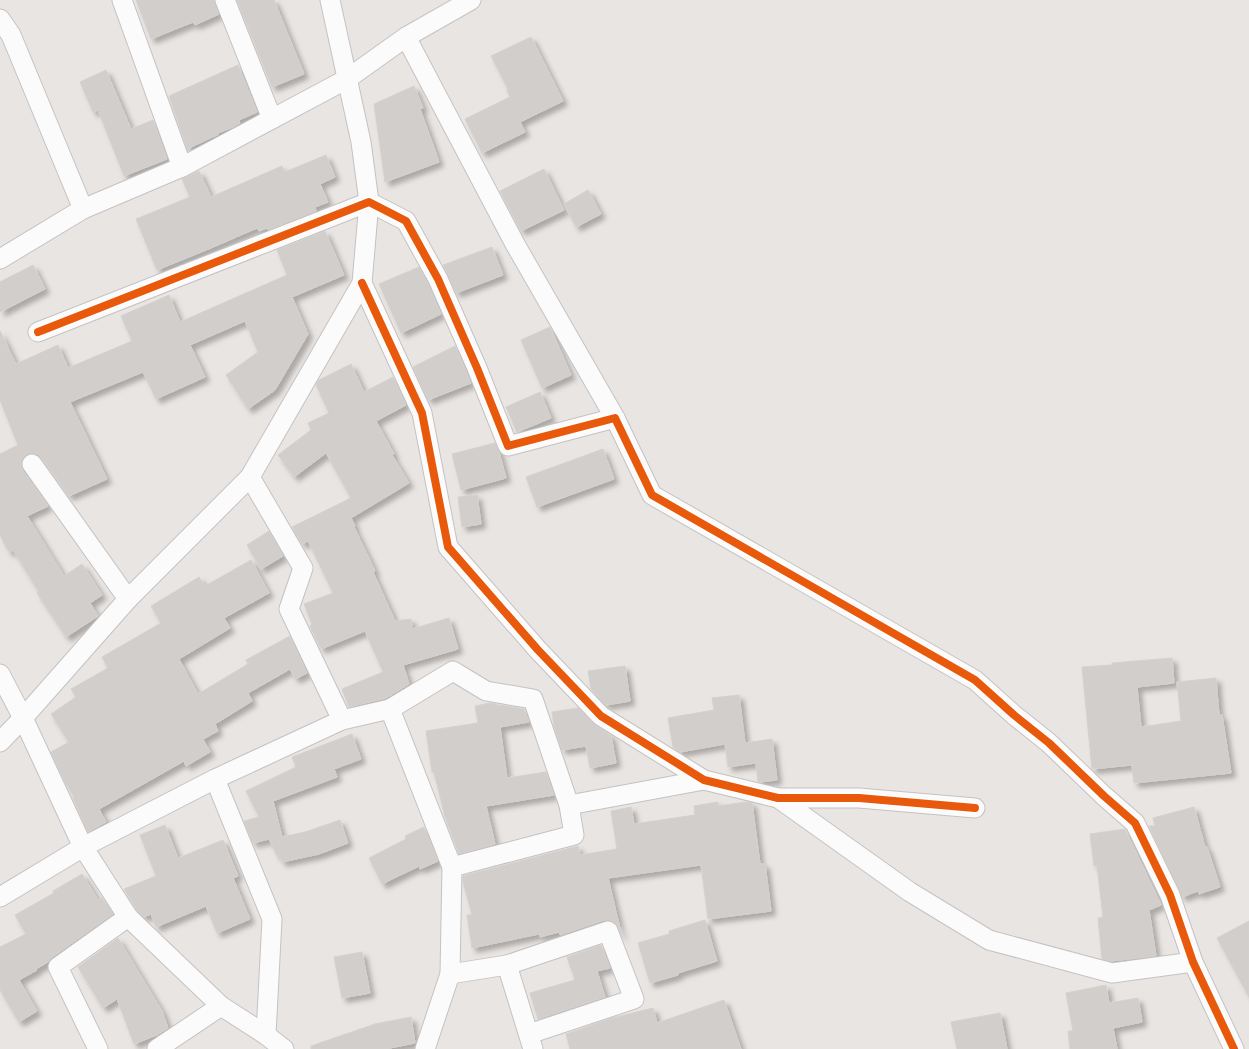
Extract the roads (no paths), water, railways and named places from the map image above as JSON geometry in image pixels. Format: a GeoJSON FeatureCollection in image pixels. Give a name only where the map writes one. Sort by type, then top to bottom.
{"type":"FeatureCollection","features":[{"type":"Feature","properties":{"kind":"street"},"geometry":{"type":"LineString","coordinates":[[122,0],[182,167]]}},
{"type":"Feature","properties":{"kind":"street"},"geometry":{"type":"LineString","coordinates":[[225,0],[272,119]]}},
{"type":"Feature","properties":{"kind":"street"},"geometry":{"type":"LineString","coordinates":[[0,742],[128,598],[250,477],[362,284],[369,202],[361,142],[330,0]]}},
{"type":"Feature","properties":{"kind":"street"},"geometry":{"type":"LineString","coordinates":[[0,259],[83,209],[182,167],[347,79],[406,36],[472,0]]}},
{"type":"Feature","properties":{"kind":"street"},"geometry":{"type":"LineString","coordinates":[[0,18],[11,35],[83,209]]}},
{"type":"Feature","properties":{"kind":"street"},"geometry":{"type":"LineString","coordinates":[[406,36],[515,244],[615,418],[652,495],[975,680],[1014,716],[1049,743],[1135,823],[1170,895],[1193,962],[1234,1049]]}},
{"type":"Feature","properties":{"kind":"street"},"geometry":{"type":"LineString","coordinates":[[38,332],[369,202],[406,221],[438,279],[477,368],[508,446],[615,418]]}},
{"type":"Feature","properties":{"kind":"street"},"geometry":{"type":"LineString","coordinates":[[362,284],[422,413],[448,548],[538,650],[601,716],[704,780],[778,798],[859,798],[975,808]]}},
{"type":"Feature","properties":{"kind":"street"},"geometry":{"type":"LineString","coordinates":[[32,464],[128,598]]}},
{"type":"Feature","properties":{"kind":"street"},"geometry":{"type":"LineString","coordinates":[[250,477],[303,568],[288,609],[342,720]]}},
{"type":"Feature","properties":{"kind":"street"},"geometry":{"type":"LineString","coordinates":[[0,897],[83,847],[215,779],[342,720],[390,708],[453,671],[486,691],[533,699],[569,805],[574,836],[452,866]]}},
{"type":"Feature","properties":{"kind":"street"},"geometry":{"type":"LineString","coordinates":[[0,674],[23,718],[83,847],[128,917],[221,1006],[284,1049]]}},
{"type":"Feature","properties":{"kind":"street"},"geometry":{"type":"LineString","coordinates":[[390,708],[452,866],[450,974],[424,1049]]}},
{"type":"Feature","properties":{"kind":"street"},"geometry":{"type":"LineString","coordinates":[[215,779],[272,919],[266,1035]]}},
{"type":"Feature","properties":{"kind":"street"},"geometry":{"type":"LineString","coordinates":[[569,805],[704,780]]}},
{"type":"Feature","properties":{"kind":"street"},"geometry":{"type":"LineString","coordinates":[[778,798],[910,892],[990,940],[1112,972],[1193,962]]}},
{"type":"Feature","properties":{"kind":"street"},"geometry":{"type":"LineString","coordinates":[[98,1049],[58,967],[128,917]]}},
{"type":"Feature","properties":{"kind":"street"},"geometry":{"type":"LineString","coordinates":[[450,974],[507,965],[608,931],[634,999],[531,1042],[507,965]]}},
{"type":"Feature","properties":{"kind":"street"},"geometry":{"type":"LineString","coordinates":[[157,1049],[221,1006]]}}]}
